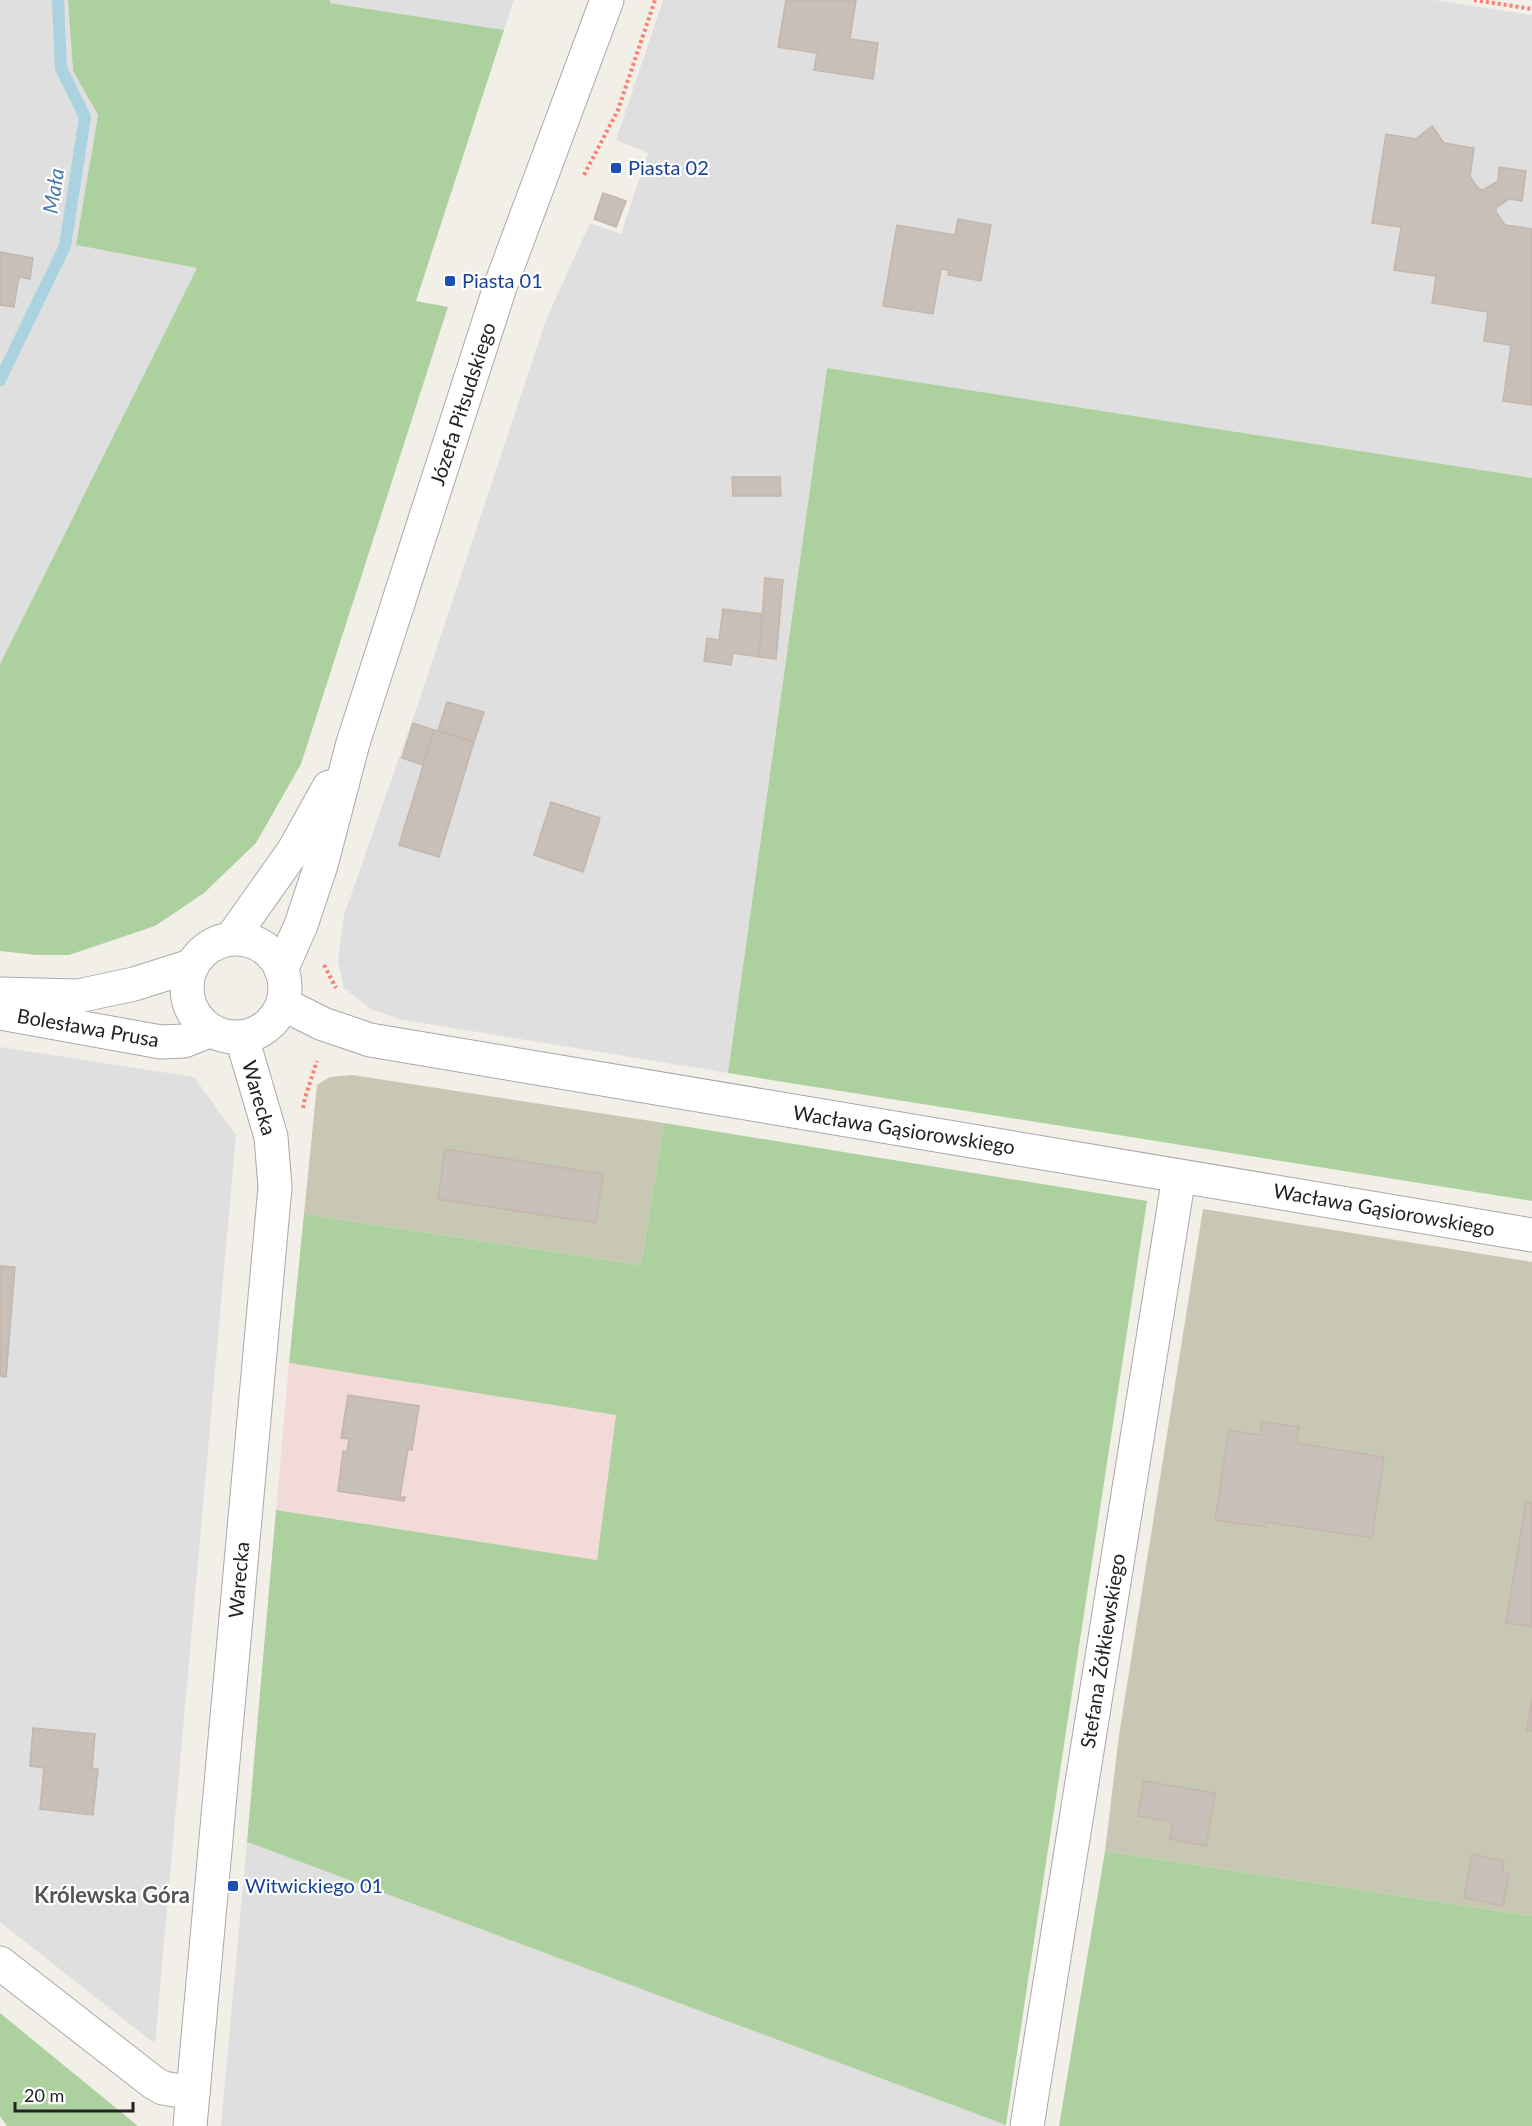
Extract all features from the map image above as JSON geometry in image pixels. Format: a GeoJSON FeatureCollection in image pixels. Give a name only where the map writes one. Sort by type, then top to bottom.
{"type":"FeatureCollection","features":[{"type":"Feature","properties":{"kind":"street","name":"Józefa Piłsudskiego"},"geometry":{"type":"LineString","coordinates":[[281,970],[301,925],[321,865],[353,743],[500,287],[607,0]]}},
{"type":"Feature","properties":{"kind":"street","name":"Józefa Piłsudskiego"},"geometry":{"type":"LineString","coordinates":[[231,939],[294,850],[353,743]]}},
{"type":"Feature","properties":{"kind":"street"},"geometry":{"type":"LineString","coordinates":[[231,939],[249,940],[265,948],[278,961],[285,987],[283,1004],[271,1025],[242,1038],[225,1037],[209,1030],[196,1019],[188,1004],[186,986],[190,966],[200,954],[214,944],[231,939]]}},
{"type":"Feature","properties":{"kind":"street","name":"Bolesława Prusa"},"geometry":{"type":"LineString","coordinates":[[0,994],[78,996],[134,984],[190,966]]}},
{"type":"Feature","properties":{"kind":"street","name":"Wacława Gąsiorowskiego"},"geometry":{"type":"LineString","coordinates":[[283,1004],[323,1024],[370,1040],[1532,1235]]}},
{"type":"Feature","properties":{"kind":"street","name":"Bolesława Prusa"},"geometry":{"type":"LineString","coordinates":[[0,1013],[161,1042],[184,1041],[209,1030]]}},
{"type":"Feature","properties":{"kind":"street","name":"Warecka"},"geometry":{"type":"LineString","coordinates":[[190,2126],[275,1187],[271,1137],[242,1038]]}},
{"type":"Feature","properties":{"kind":"street","name":"Stefana Żółkiewskiego"},"geometry":{"type":"LineString","coordinates":[[1027,2126],[1179,1176]]}},
{"type":"Feature","properties":{"kind":"street"},"geometry":{"type":"LineString","coordinates":[[0,1963],[154,2083],[162,2088],[193,2093]]}},
{"type":"Feature","properties":{"kind":"path"},"geometry":{"type":"LineString","coordinates":[[581,180],[618,110],[655,0]]}},
{"type":"Feature","properties":{"kind":"path"},"geometry":{"type":"LineString","coordinates":[[1474,0],[1532,9]]}},
{"type":"Feature","properties":{"kind":"path"},"geometry":{"type":"LineString","coordinates":[[324,962],[339,992]]}},
{"type":"Feature","properties":{"kind":"path"},"geometry":{"type":"LineString","coordinates":[[271,1137],[300,1135],[305,1098],[319,1054]]}},
{"type":"Feature","properties":{"kind":"shaded area"},"geometry":{"type":"Polygon","coordinates":[[[0,0],[68,0],[73,71],[98,115],[76,245],[197,268],[0,664],[0,0]]]}},
{"type":"Feature","properties":{"kind":"shaded area"},"geometry":{"type":"Polygon","coordinates":[[[330,0],[514,0],[504,30],[330,3],[330,0]]]}},
{"type":"Feature","properties":{"kind":"shaded area"},"geometry":{"type":"Polygon","coordinates":[[[663,0],[1434,0],[1532,15],[1532,478],[827,368],[728,1073],[399,1019],[371,1009],[344,988],[338,961],[344,915],[422,692],[546,320],[590,223],[621,234],[648,153],[616,140],[663,0]]]}},
{"type":"Feature","properties":{"kind":"shaded area"},"geometry":{"type":"Polygon","coordinates":[[[0,1047],[194,1077],[236,1135],[155,2044],[0,1922],[0,1047]]]}},
{"type":"Feature","properties":{"kind":"shaded area"},"geometry":{"type":"Polygon","coordinates":[[[352,1075],[664,1123],[641,1265],[304,1214],[317,1085],[330,1077],[352,1075]]]}},
{"type":"Feature","properties":{"kind":"shaded area"},"geometry":{"type":"Polygon","coordinates":[[[1203,1209],[1532,1262],[1532,1916],[1105,1851],[1119,1735],[1203,1209]]]}},
{"type":"Feature","properties":{"kind":"shaded area"},"geometry":{"type":"Polygon","coordinates":[[[289,1363],[616,1414],[597,1560],[276,1510],[289,1363]]]}},
{"type":"Feature","properties":{"kind":"shaded area"},"geometry":{"type":"Polygon","coordinates":[[[247,1842],[1006,2125],[221,2126],[247,1842]]]}},
{"type":"Feature","properties":{"kind":"green space"},"geometry":{"type":"Polygon","coordinates":[[[68,0],[330,0],[330,3],[504,30],[416,301],[448,307],[301,764],[256,843],[204,893],[155,926],[69,955],[36,955],[0,951],[0,664],[197,268],[76,245],[98,115],[73,71],[68,0]]]}},
{"type":"Feature","properties":{"kind":"green space"},"geometry":{"type":"Polygon","coordinates":[[[827,368],[1532,478],[1532,1201],[728,1073],[827,368]]]}},
{"type":"Feature","properties":{"kind":"green space"},"geometry":{"type":"Polygon","coordinates":[[[664,1123],[1147,1201],[1006,2125],[247,1842],[276,1510],[597,1560],[616,1415],[289,1363],[304,1214],[641,1265],[664,1123]]]}},
{"type":"Feature","properties":{"kind":"green space"},"geometry":{"type":"Polygon","coordinates":[[[1105,1851],[1532,1916],[1532,2126],[1059,2126],[1105,1851]]]}},
{"type":"Feature","properties":{"kind":"green space"},"geometry":{"type":"Polygon","coordinates":[[[0,2013],[138,2126],[7,2126],[0,2116],[0,2013]]]}},
{"type":"Feature","properties":{"kind":"building"},"geometry":{"type":"Polygon","coordinates":[[[786,0],[856,0],[850,39],[878,43],[873,79],[814,70],[817,53],[778,47],[786,0]]]}},
{"type":"Feature","properties":{"kind":"building"},"geometry":{"type":"Polygon","coordinates":[[[1432,126],[1444,143],[1474,148],[1470,177],[1479,189],[1483,190],[1498,181],[1499,167],[1526,171],[1522,201],[1509,199],[1496,208],[1496,212],[1505,225],[1532,229],[1532,405],[1503,401],[1511,345],[1484,341],[1488,312],[1432,303],[1436,276],[1394,270],[1401,227],[1372,223],[1386,134],[1416,139],[1432,126]]]}},
{"type":"Feature","properties":{"kind":"building"},"geometry":{"type":"Polygon","coordinates":[[[603,193],[626,201],[616,227],[594,219],[603,193]]]}},
{"type":"Feature","properties":{"kind":"building"},"geometry":{"type":"Polygon","coordinates":[[[958,219],[991,225],[981,281],[948,275],[949,270],[941,269],[933,314],[883,306],[897,225],[955,235],[958,219]]]}},
{"type":"Feature","properties":{"kind":"building"},"geometry":{"type":"Polygon","coordinates":[[[0,252],[33,258],[30,279],[19,277],[14,307],[0,305],[0,252]]]}},
{"type":"Feature","properties":{"kind":"building"},"geometry":{"type":"Polygon","coordinates":[[[732,477],[780,477],[781,496],[733,496],[732,477]]]}},
{"type":"Feature","properties":{"kind":"building"},"geometry":{"type":"Polygon","coordinates":[[[765,578],[783,580],[776,659],[759,657],[765,578]]]}},
{"type":"Feature","properties":{"kind":"building"},"geometry":{"type":"Polygon","coordinates":[[[723,609],[762,614],[759,657],[733,653],[731,665],[704,661],[707,638],[719,640],[723,609]]]}},
{"type":"Feature","properties":{"kind":"building"},"geometry":{"type":"Polygon","coordinates":[[[447,702],[484,712],[474,742],[438,731],[447,702]]]}},
{"type":"Feature","properties":{"kind":"building"},"geometry":{"type":"Polygon","coordinates":[[[413,723],[434,730],[423,765],[402,758],[413,723]]]}},
{"type":"Feature","properties":{"kind":"building"},"geometry":{"type":"Polygon","coordinates":[[[434,730],[474,742],[439,857],[399,845],[434,730]]]}},
{"type":"Feature","properties":{"kind":"building"},"geometry":{"type":"Polygon","coordinates":[[[551,802],[600,818],[583,872],[534,855],[551,802]]]}},
{"type":"Feature","properties":{"kind":"building"},"geometry":{"type":"Polygon","coordinates":[[[445,1149],[603,1174],[596,1223],[438,1199],[445,1149]]]}},
{"type":"Feature","properties":{"kind":"building"},"geometry":{"type":"Polygon","coordinates":[[[0,1266],[15,1267],[6,1377],[0,1376],[0,1266]]]}},
{"type":"Feature","properties":{"kind":"building"},"geometry":{"type":"Polygon","coordinates":[[[348,1395],[419,1406],[412,1450],[408,1449],[400,1497],[405,1497],[404,1501],[338,1491],[343,1451],[347,1452],[349,1439],[341,1438],[348,1395]]]}},
{"type":"Feature","properties":{"kind":"building"},"geometry":{"type":"Polygon","coordinates":[[[1262,1422],[1299,1427],[1296,1443],[1384,1457],[1372,1538],[1266,1522],[1266,1527],[1215,1520],[1229,1430],[1260,1435],[1262,1422]]]}},
{"type":"Feature","properties":{"kind":"building"},"geometry":{"type":"Polygon","coordinates":[[[1526,1501],[1532,1502],[1532,1627],[1506,1623],[1526,1501]]]}},
{"type":"Feature","properties":{"kind":"building"},"geometry":{"type":"Polygon","coordinates":[[[1532,1699],[1532,1731],[1527,1730],[1532,1699]]]}},
{"type":"Feature","properties":{"kind":"building"},"geometry":{"type":"Polygon","coordinates":[[[33,1728],[95,1734],[92,1768],[98,1769],[93,1815],[40,1809],[44,1768],[30,1766],[33,1728]]]}},
{"type":"Feature","properties":{"kind":"building"},"geometry":{"type":"Polygon","coordinates":[[[1144,1781],[1215,1793],[1206,1846],[1170,1839],[1173,1822],[1138,1816],[1144,1781]]]}},
{"type":"Feature","properties":{"kind":"building"},"geometry":{"type":"Polygon","coordinates":[[[1472,1854],[1504,1861],[1502,1872],[1509,1874],[1503,1906],[1464,1898],[1472,1854]]]}},
{"type":"Feature","properties":{"kind":"waterway","name":"Mała"},"geometry":{"type":"LineString","coordinates":[[0,380],[65,246],[85,117],[61,68],[58,0]]}},
{"type":"Feature","properties":{"kind":"place","name":"Piasta 02"},"geometry":{"type":"Point","coordinates":[616,168]}},
{"type":"Feature","properties":{"kind":"place","name":"Piasta 01"},"geometry":{"type":"Point","coordinates":[450,281]}},
{"type":"Feature","properties":{"kind":"place","name":"Witwickiego 01"},"geometry":{"type":"Point","coordinates":[233,1886]}},
{"type":"Feature","properties":{"kind":"district","name":"Królewska Góra"},"geometry":{"type":"Point","coordinates":[112,1895]}}]}
